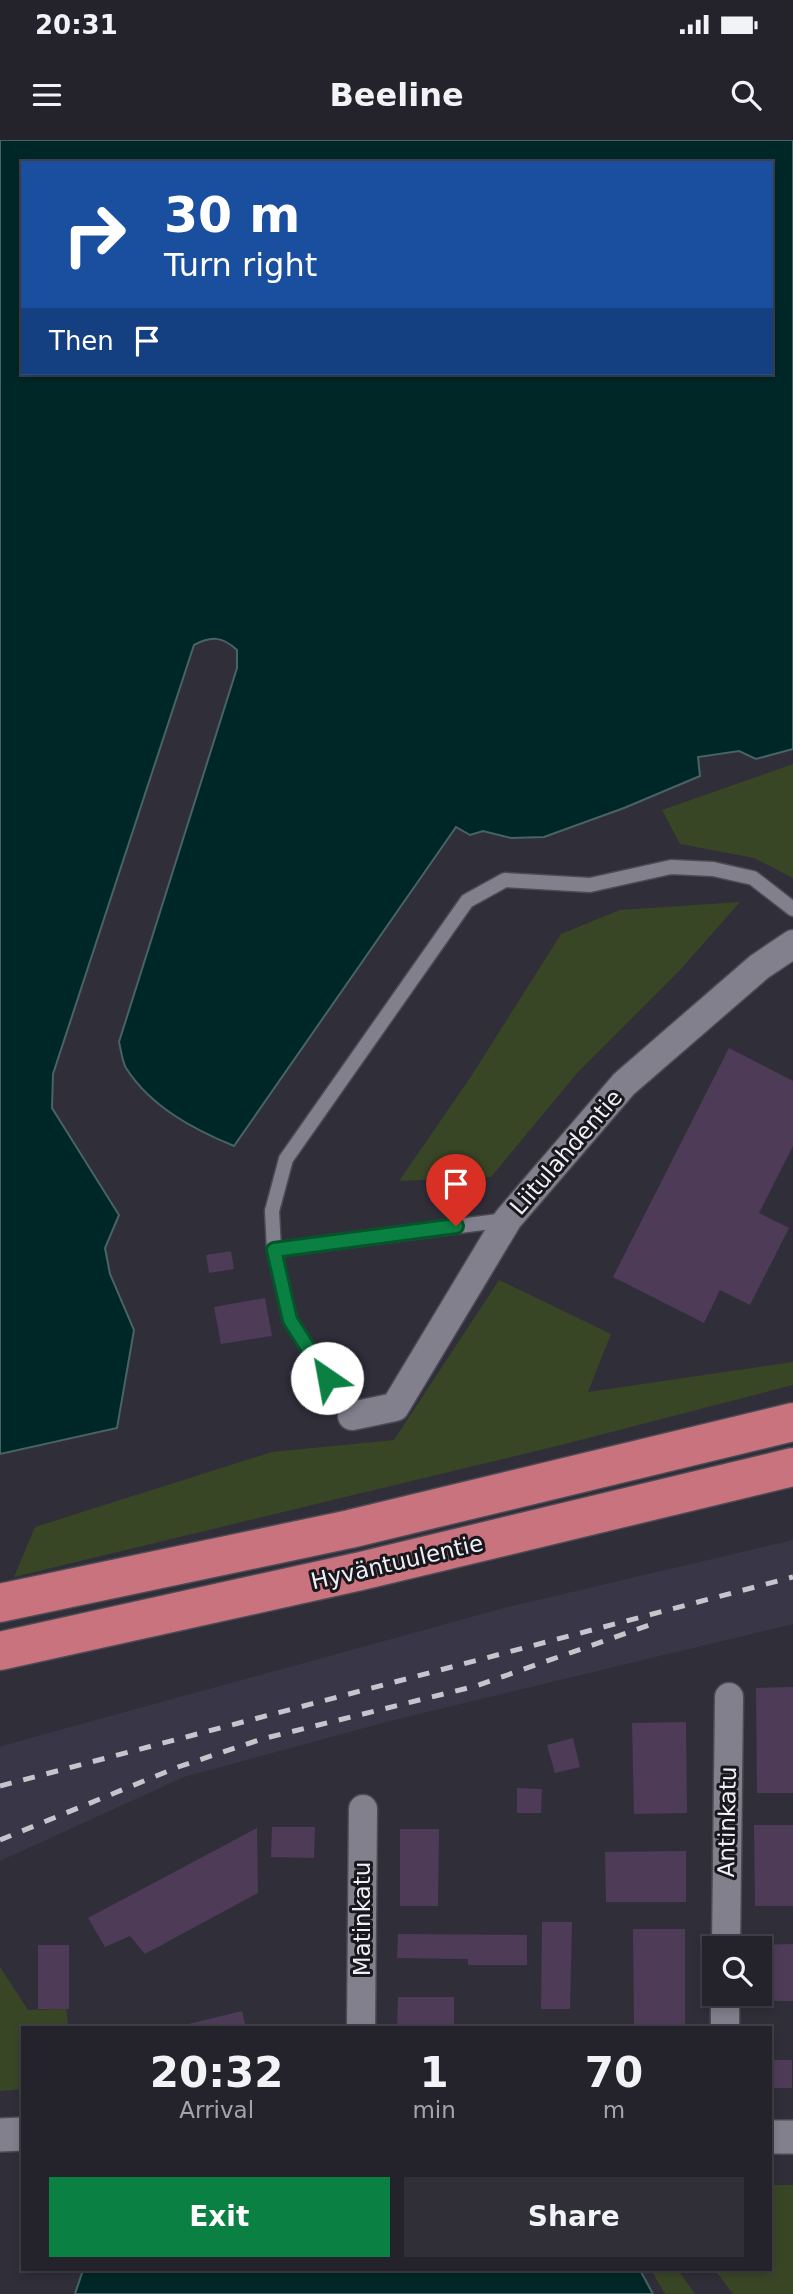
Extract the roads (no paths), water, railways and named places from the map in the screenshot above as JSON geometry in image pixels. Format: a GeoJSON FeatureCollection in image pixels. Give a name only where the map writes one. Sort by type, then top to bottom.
{"type":"FeatureCollection","features":[{"type":"Feature","properties":{"kind":"highway","name":"Hyväntuulentie"},"geometry":{"type":"LineString","coordinates":[[0,1603],[363,1526],[793,1422]]}},
{"type":"Feature","properties":{"kind":"highway","name":"Hyväntuulentie"},"geometry":{"type":"LineString","coordinates":[[0,1651],[360,1571],[793,1467]]}},
{"type":"Feature","properties":{"kind":"street","name":"Liitulahdentie"},"geometry":{"type":"LineString","coordinates":[[352,1416],[395,1407],[508,1219],[624,1084],[759,967],[793,944]]}},
{"type":"Feature","properties":{"kind":"street","name":"Antinkatu"},"geometry":{"type":"LineString","coordinates":[[726,1936],[729,1697]]}},
{"type":"Feature","properties":{"kind":"street","name":"Matinkatu"},"geometry":{"type":"LineString","coordinates":[[361,2026],[363,1809]]}},
{"type":"Feature","properties":{"kind":"street"},"geometry":{"type":"LineString","coordinates":[[724,2026],[725,2006]]}},
{"type":"Feature","properties":{"kind":"street"},"geometry":{"type":"LineString","coordinates":[[0,2135],[21,2134]]}},
{"type":"Feature","properties":{"kind":"street"},"geometry":{"type":"LineString","coordinates":[[772,2137],[793,2137]]}},
{"type":"Feature","properties":{"kind":"lane"},"geometry":{"type":"LineString","coordinates":[[352,1416],[290,1320],[274,1250],[272,1211],[286,1159],[467,901],[505,880],[590,885],[671,867],[713,869],[753,878],[793,909]]}},
{"type":"Feature","properties":{"kind":"lane"},"geometry":{"type":"LineString","coordinates":[[274,1250],[508,1219]]}},
{"type":"Feature","properties":{"kind":"railway"},"geometry":{"type":"LineString","coordinates":[[0,1786],[793,1577]]}},
{"type":"Feature","properties":{"kind":"railway"},"geometry":{"type":"LineString","coordinates":[[0,1840],[178,1767],[262,1739],[476,1686],[655,1623]]}}]}
